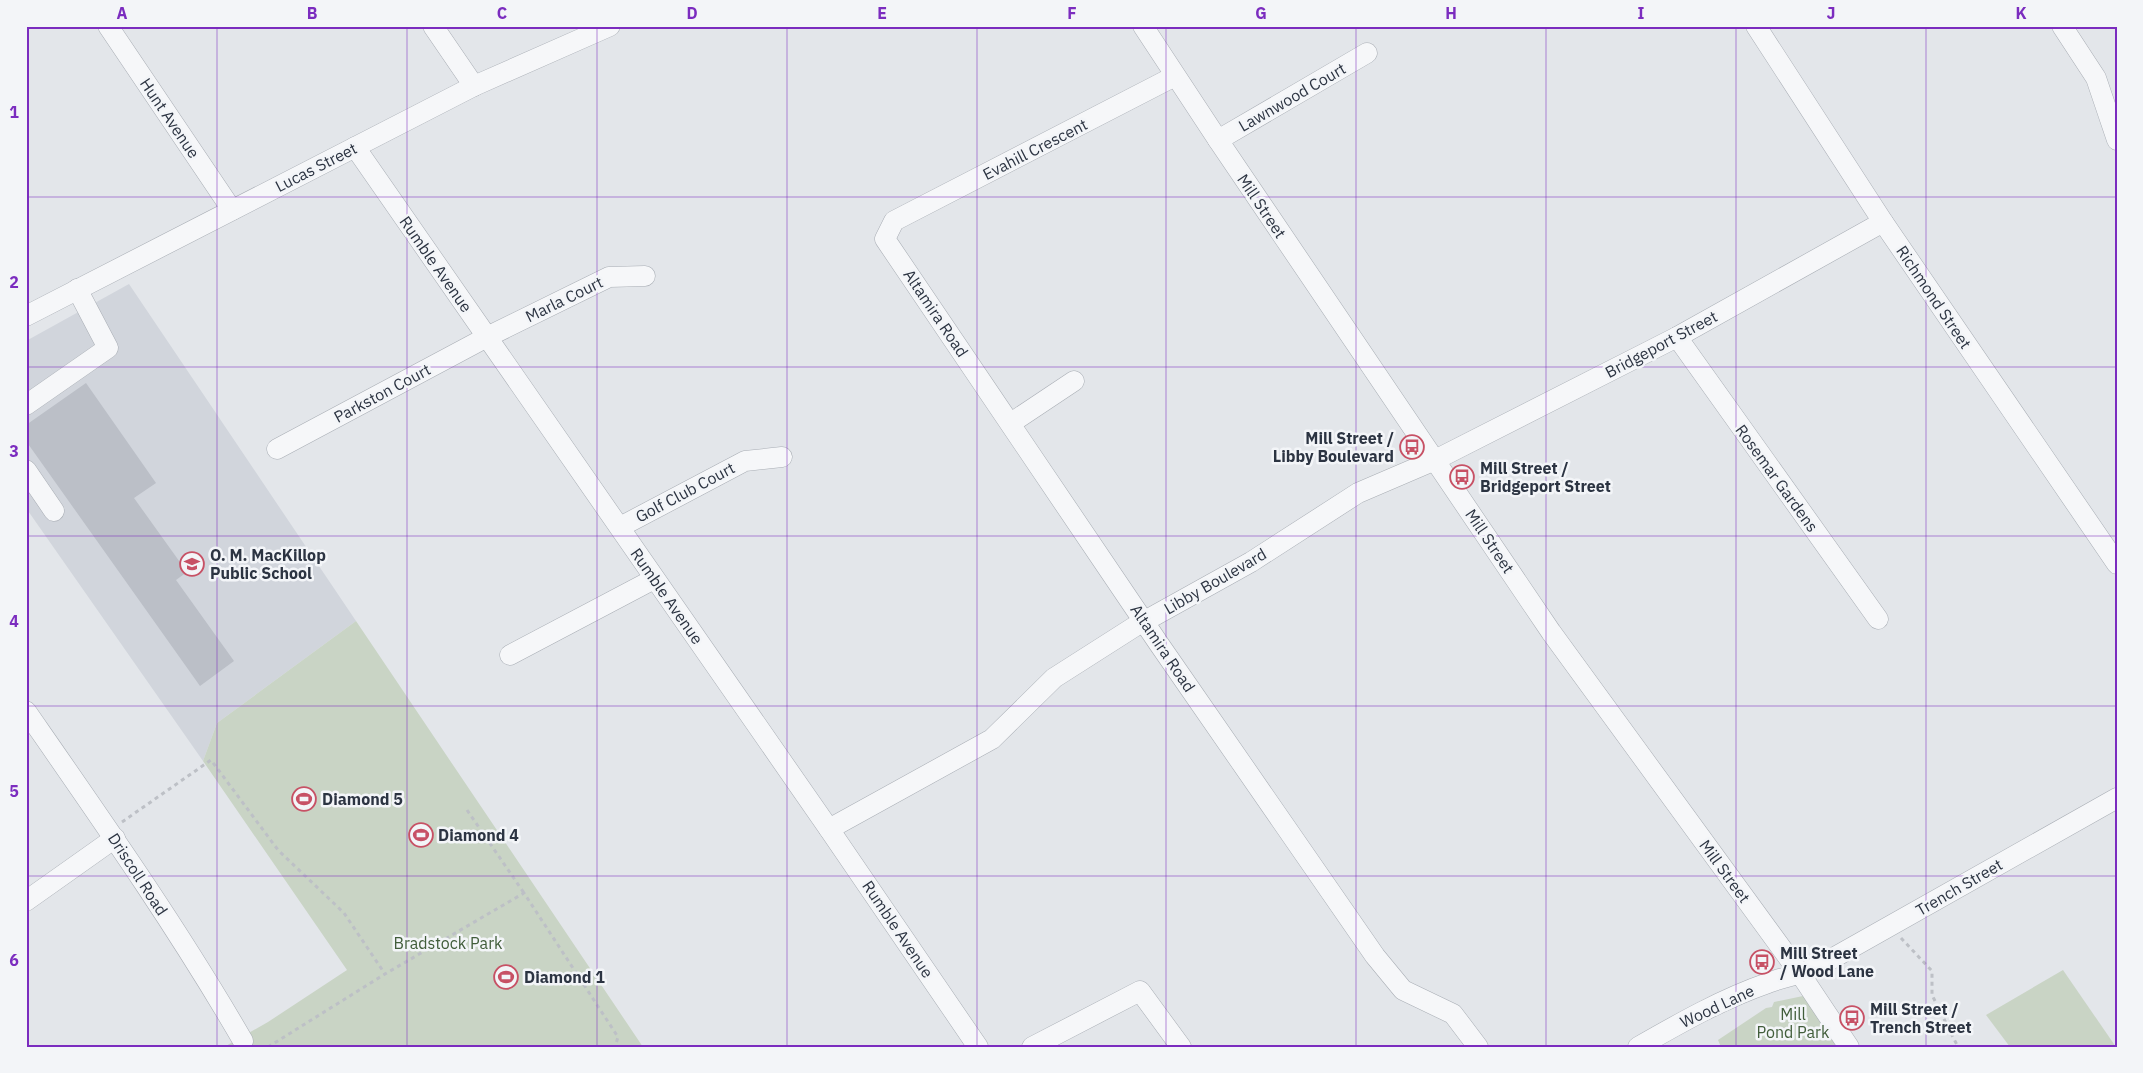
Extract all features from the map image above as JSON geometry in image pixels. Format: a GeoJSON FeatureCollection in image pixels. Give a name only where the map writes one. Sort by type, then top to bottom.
{"type":"FeatureCollection","features":[{"type":"Feature","properties":{"kind":"street","name":"Hunt Avenue"},"geometry":{"type":"LineString","coordinates":[[108,26],[232,210]]}},
{"type":"Feature","properties":{"kind":"street"},"geometry":{"type":"LineString","coordinates":[[433,26],[474,86]]}},
{"type":"Feature","properties":{"kind":"street","name":"Lucas Street"},"geometry":{"type":"LineString","coordinates":[[26,316],[474,86],[610,26]]}},
{"type":"Feature","properties":{"kind":"street","name":"Mill Street"},"geometry":{"type":"LineString","coordinates":[[1143,26],[1551,632],[1801,975],[1850,1047]]}},
{"type":"Feature","properties":{"kind":"street"},"geometry":{"type":"LineString","coordinates":[[2062,26],[2096,78],[2117,140]]}},
{"type":"Feature","properties":{"kind":"street","name":"Richmond Street"},"geometry":{"type":"LineString","coordinates":[[1757,27],[1883,222],[2117,564]]}},
{"type":"Feature","properties":{"kind":"street","name":"Lawnwood Court"},"geometry":{"type":"LineString","coordinates":[[1218,140],[1367,53]]}},
{"type":"Feature","properties":{"kind":"street","name":"Evahill Crescent"},"geometry":{"type":"LineString","coordinates":[[894,221],[1175,76]]}},
{"type":"Feature","properties":{"kind":"street","name":"Rumble Avenue"},"geometry":{"type":"LineString","coordinates":[[355,147],[829,829],[978,1047]]}},
{"type":"Feature","properties":{"kind":"street","name":"Altamira Road"},"geometry":{"type":"LineString","coordinates":[[894,221],[885,239],[1374,956],[1403,990],[1453,1014],[1478,1047]]}},
{"type":"Feature","properties":{"kind":"street","name":"Bridgeport Street"},"geometry":{"type":"LineString","coordinates":[[1435,460],[1677,337],[1883,222]]}},
{"type":"Feature","properties":{"kind":"street","name":"Marla Court"},"geometry":{"type":"LineString","coordinates":[[487,337],[608,277],[645,276]]}},
{"type":"Feature","properties":{"kind":"street"},"geometry":{"type":"LineString","coordinates":[[26,405],[108,348],[77,289]]}},
{"type":"Feature","properties":{"kind":"street","name":"Parkston Court"},"geometry":{"type":"LineString","coordinates":[[277,449],[487,337]]}},
{"type":"Feature","properties":{"kind":"street","name":"Rosemar Gardens"},"geometry":{"type":"LineString","coordinates":[[1677,337],[1878,619]]}},
{"type":"Feature","properties":{"kind":"street"},"geometry":{"type":"LineString","coordinates":[[1011,423],[1074,381]]}},
{"type":"Feature","properties":{"kind":"street","name":"Golf Club Court"},"geometry":{"type":"LineString","coordinates":[[620,528],[745,461],[782,457]]}},
{"type":"Feature","properties":{"kind":"street","name":"Libby Boulevard"},"geometry":{"type":"LineString","coordinates":[[829,829],[992,738],[1054,678],[1144,621],[1251,562],[1358,493],[1435,460]]}},
{"type":"Feature","properties":{"kind":"street"},"geometry":{"type":"LineString","coordinates":[[26,470],[54,511]]}},
{"type":"Feature","properties":{"kind":"street"},"geometry":{"type":"LineString","coordinates":[[510,655],[654,579]]}},
{"type":"Feature","properties":{"kind":"street","name":"Driscoll Road"},"geometry":{"type":"LineString","coordinates":[[26,710],[115,838],[207,980],[243,1041]]}},
{"type":"Feature","properties":{"kind":"street","name":"Trench Street"},"geometry":{"type":"LineString","coordinates":[[1801,975],[2117,798]]}},
{"type":"Feature","properties":{"kind":"street"},"geometry":{"type":"LineString","coordinates":[[26,901],[115,838]]}},
{"type":"Feature","properties":{"kind":"street","name":"Wood Lane"},"geometry":{"type":"LineString","coordinates":[[1638,1047],[1701,1011],[1769,982],[1801,975]]}},
{"type":"Feature","properties":{"kind":"street"},"geometry":{"type":"LineString","coordinates":[[1032,1047],[1140,991],[1181,1047]]}},
{"type":"Feature","properties":{"kind":"path"},"geometry":{"type":"LineString","coordinates":[[115,838],[117,826],[211,760],[278,850],[344,913],[385,974]]}},
{"type":"Feature","properties":{"kind":"path"},"geometry":{"type":"LineString","coordinates":[[467,810],[618,1037],[615,1047]]}},
{"type":"Feature","properties":{"kind":"path"},"geometry":{"type":"LineString","coordinates":[[268,1047],[287,1033],[385,974],[524,893]]}},
{"type":"Feature","properties":{"kind":"path"},"geometry":{"type":"LineString","coordinates":[[1896,933],[1932,971],[1932,995],[1958,1047]]}},
{"type":"Feature","properties":{"kind":"shaded area","name":"O. M. MacKillop Public School"},"geometry":{"type":"Polygon","coordinates":[[[129,284],[356,621],[217,723],[203,761],[26,508],[26,341],[129,284]]]}},
{"type":"Feature","properties":{"kind":"green space","name":"Bradstock Park"},"geometry":{"type":"Polygon","coordinates":[[[356,621],[643,1047],[224,1047],[268,1022],[347,970],[203,761],[217,723],[356,621]]]}},
{"type":"Feature","properties":{"kind":"green space"},"geometry":{"type":"Polygon","coordinates":[[[2063,970],[2116,1047],[2010,1047],[1986,1015],[2063,970]]]}},
{"type":"Feature","properties":{"kind":"green space","name":"Mill Pond Park"},"geometry":{"type":"Polygon","coordinates":[[[1803,996],[1838,1047],[1721,1047],[1718,1040],[1766,1008],[1772,1007],[1774,1002],[1803,996]]]}},
{"type":"Feature","properties":{"kind":"building"},"geometry":{"type":"Polygon","coordinates":[[[86,383],[156,483],[134,498],[187,572],[176,580],[234,661],[200,686],[26,441],[26,425],[86,383]]]}},
{"type":"Feature","properties":{"kind":"place","name":"Mill Street / Libby Boulevard"},"geometry":{"type":"Point","coordinates":[1412,447]}},
{"type":"Feature","properties":{"kind":"place","name":"Mill Street / Bridgeport Street"},"geometry":{"type":"Point","coordinates":[1462,477]}},
{"type":"Feature","properties":{"kind":"place","name":"O. M. MacKillop Public School"},"geometry":{"type":"Point","coordinates":[192,564]}},
{"type":"Feature","properties":{"kind":"place","name":"Diamond 5"},"geometry":{"type":"Point","coordinates":[304,799]}},
{"type":"Feature","properties":{"kind":"place","name":"Diamond 4"},"geometry":{"type":"Point","coordinates":[421,835]}},
{"type":"Feature","properties":{"kind":"place","name":"Mill Street / Wood Lane"},"geometry":{"type":"Point","coordinates":[1762,962]}},
{"type":"Feature","properties":{"kind":"place","name":"Diamond 1"},"geometry":{"type":"Point","coordinates":[506,977]}},
{"type":"Feature","properties":{"kind":"place","name":"Mill Street / Trench Street"},"geometry":{"type":"Point","coordinates":[1852,1018]}}]}
